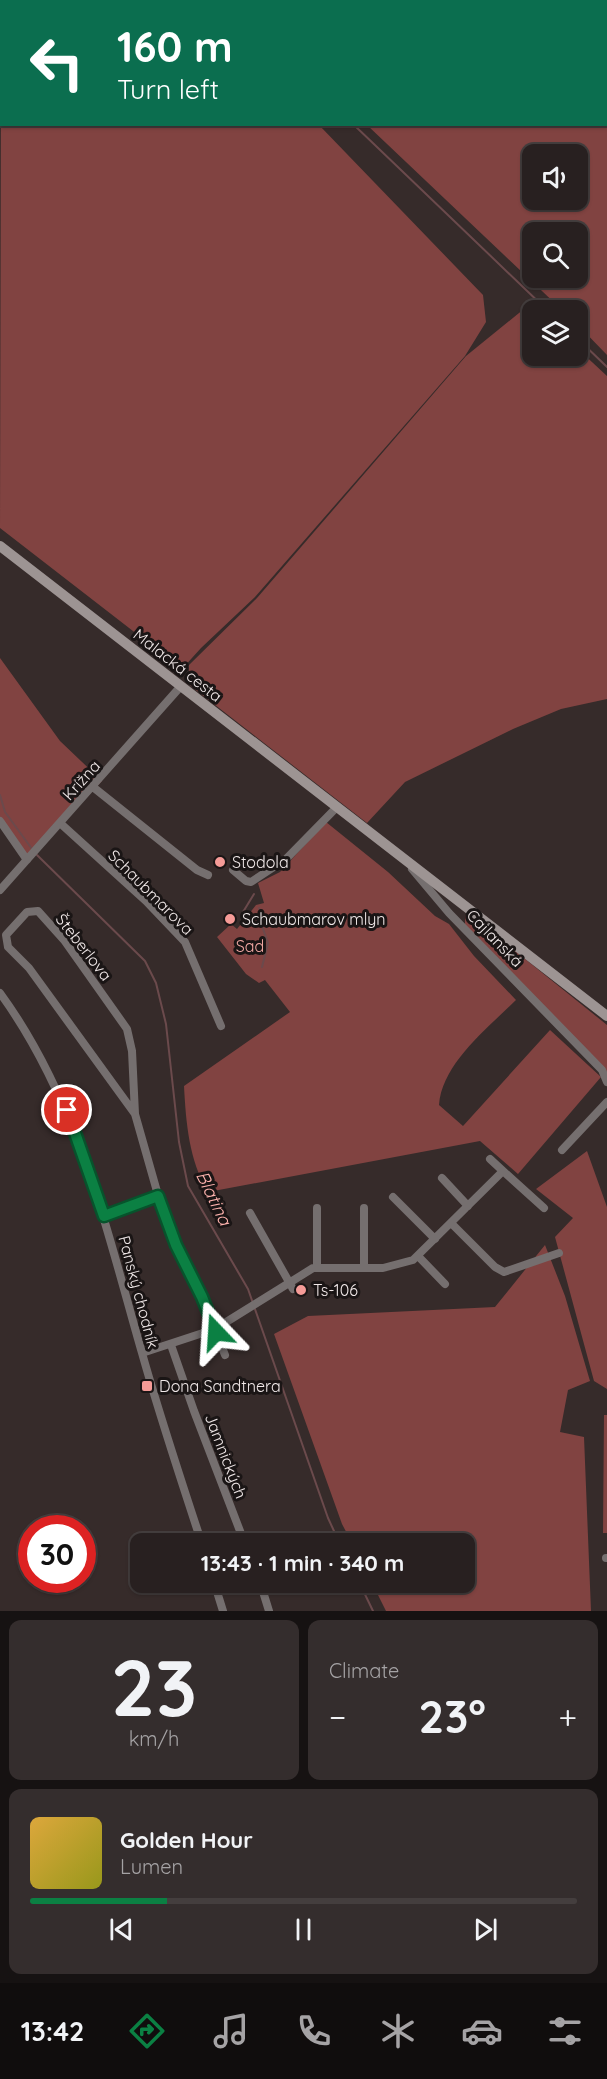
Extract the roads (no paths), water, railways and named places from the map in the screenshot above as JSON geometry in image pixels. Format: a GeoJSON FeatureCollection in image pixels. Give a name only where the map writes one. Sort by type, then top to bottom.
{"type":"FeatureCollection","features":[{"type":"Feature","properties":{"kind":"main road","name":"Malacká cesta"},"geometry":{"type":"LineString","coordinates":[[0,546],[337,807]]}},
{"type":"Feature","properties":{"kind":"main road","name":"Cajlanská"},"geometry":{"type":"LineString","coordinates":[[337,807],[458,902]]}},
{"type":"Feature","properties":{"kind":"main road"},"geometry":{"type":"LineString","coordinates":[[458,902],[607,1016]]}},
{"type":"Feature","properties":{"kind":"street","name":"Krížna"},"geometry":{"type":"LineString","coordinates":[[0,890],[181,686]]}},
{"type":"Feature","properties":{"kind":"street"},"geometry":{"type":"LineString","coordinates":[[93,787],[197,870],[208,875]]}},
{"type":"Feature","properties":{"kind":"street"},"geometry":{"type":"LineString","coordinates":[[232,870],[246,881],[251,882],[286,859],[337,807]]}},
{"type":"Feature","properties":{"kind":"street"},"geometry":{"type":"LineString","coordinates":[[0,821],[28,859]]}},
{"type":"Feature","properties":{"kind":"street","name":"Schaubmarova"},"geometry":{"type":"LineString","coordinates":[[60,823],[146,901],[185,942],[221,1026]]}},
{"type":"Feature","properties":{"kind":"street"},"geometry":{"type":"LineString","coordinates":[[405,861],[449,913]]}},
{"type":"Feature","properties":{"kind":"street","name":"Cajlanská"},"geometry":{"type":"LineString","coordinates":[[458,902],[449,913],[602,1070],[607,1082]]}},
{"type":"Feature","properties":{"kind":"street","name":"Šteberlova"},"geometry":{"type":"LineString","coordinates":[[135,1114],[29,968],[8,946],[6,935],[27,912],[38,911],[64,940],[127,1029],[132,1051],[135,1114],[158,1196],[176,1245],[202,1297],[225,1354]]}},
{"type":"Feature","properties":{"kind":"street","name":"Panský chodník"},"geometry":{"type":"LineString","coordinates":[[0,993],[33,1041],[67,1110],[104,1216],[142,1353],[199,1533]]}},
{"type":"Feature","properties":{"kind":"street"},"geometry":{"type":"LineString","coordinates":[[117,1090],[133,1089]]}},
{"type":"Feature","properties":{"kind":"street"},"geometry":{"type":"LineString","coordinates":[[562,1150],[607,1102]]}},
{"type":"Feature","properties":{"kind":"street"},"geometry":{"type":"LineString","coordinates":[[490,1159],[544,1208]]}},
{"type":"Feature","properties":{"kind":"street"},"geometry":{"type":"LineString","coordinates":[[142,1353],[214,1329],[262,1300],[292,1286],[317,1268],[392,1267],[418,1256],[503,1171]]}},
{"type":"Feature","properties":{"kind":"street"},"geometry":{"type":"LineString","coordinates":[[442,1178],[468,1206]]}},
{"type":"Feature","properties":{"kind":"street"},"geometry":{"type":"LineString","coordinates":[[104,1216],[158,1196]]}},
{"type":"Feature","properties":{"kind":"street"},"geometry":{"type":"LineString","coordinates":[[393,1197],[435,1239]]}},
{"type":"Feature","properties":{"kind":"street"},"geometry":{"type":"LineString","coordinates":[[316,1208],[317,1268]]}},
{"type":"Feature","properties":{"kind":"street"},"geometry":{"type":"LineString","coordinates":[[364,1208],[364,1267]]}},
{"type":"Feature","properties":{"kind":"street"},"geometry":{"type":"LineString","coordinates":[[250,1213],[292,1286]]}},
{"type":"Feature","properties":{"kind":"street"},"geometry":{"type":"LineString","coordinates":[[451,1223],[495,1267],[504,1272],[559,1253]]}},
{"type":"Feature","properties":{"kind":"street"},"geometry":{"type":"LineString","coordinates":[[418,1256],[445,1284]]}},
{"type":"Feature","properties":{"kind":"street","name":"Jamnických"},"geometry":{"type":"LineString","coordinates":[[171,1345],[241,1533]]}},
{"type":"Feature","properties":{"kind":"street"},"geometry":{"type":"LineString","coordinates":[[217,1593],[223,1611]]}},
{"type":"Feature","properties":{"kind":"street"},"geometry":{"type":"LineString","coordinates":[[263,1593],[269,1611]]}},
{"type":"Feature","properties":{"kind":"waterway"},"geometry":{"type":"LineString","coordinates":[[355,126],[537,300]]}},
{"type":"Feature","properties":{"kind":"waterway"},"geometry":{"type":"LineString","coordinates":[[588,349],[607,367]]}},
{"type":"Feature","properties":{"kind":"waterway","name":"Blatina"},"geometry":{"type":"LineString","coordinates":[[0,795],[5,812],[32,849]]}},
{"type":"Feature","properties":{"kind":"waterway","name":"Blatina"},"geometry":{"type":"LineString","coordinates":[[37,855],[145,961],[156,983],[166,1024],[179,1142],[188,1186],[248,1289],[335,1533]]}},
{"type":"Feature","properties":{"kind":"waterway"},"geometry":{"type":"LineString","coordinates":[[243,912],[254,894]]}},
{"type":"Feature","properties":{"kind":"waterway"},"geometry":{"type":"LineString","coordinates":[[259,908],[264,917],[262,926],[268,943],[262,967]]}},
{"type":"Feature","properties":{"kind":"waterway","name":"Blatina"},"geometry":{"type":"LineString","coordinates":[[364,1593],[373,1611]]}},
{"type":"Feature","properties":{"kind":"place","name":"Stodola"},"geometry":{"type":"Point","coordinates":[220,862]}},
{"type":"Feature","properties":{"kind":"place","name":"Schaubmarov mlyn"},"geometry":{"type":"Point","coordinates":[230,919]}},
{"type":"Feature","properties":{"kind":"place","name":"Ts-106"},"geometry":{"type":"Point","coordinates":[301,1290]}},
{"type":"Feature","properties":{"kind":"place","name":"Dona Sandtnera"},"geometry":{"type":"Point","coordinates":[147,1386]}},
{"type":"Feature","properties":{"kind":"park label","name":"Sad"},"geometry":{"type":"Point","coordinates":[250,946]}}]}
